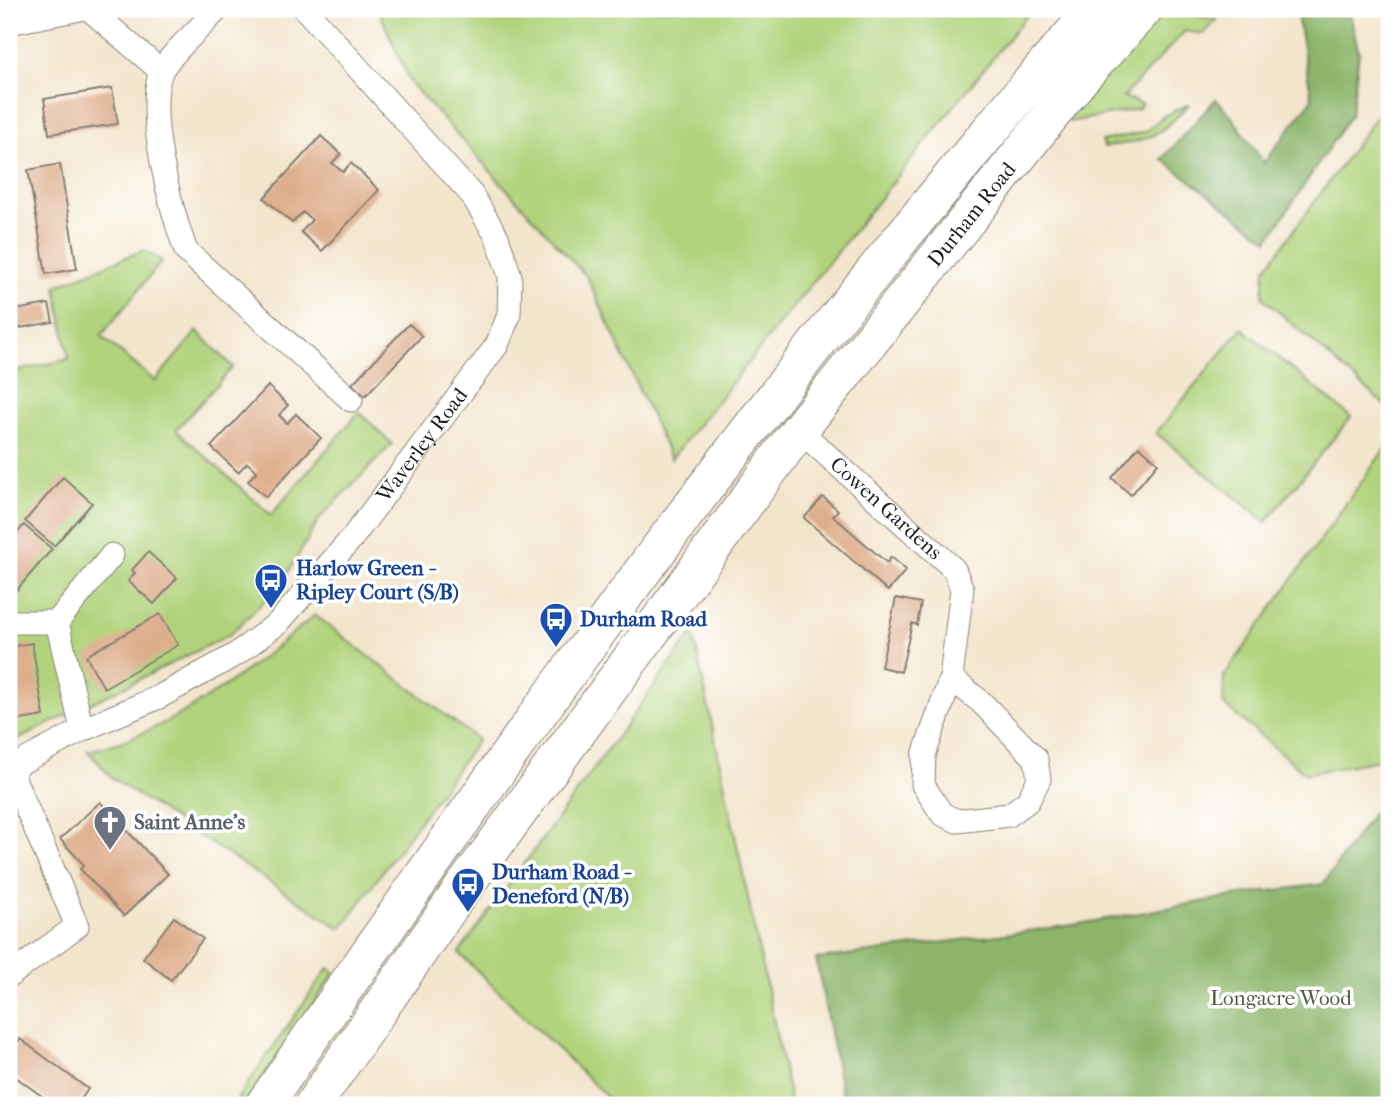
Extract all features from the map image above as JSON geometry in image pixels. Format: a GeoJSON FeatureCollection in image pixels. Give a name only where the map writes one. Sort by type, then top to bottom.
{"type":"FeatureCollection","features":[{"type":"Feature","properties":{"kind":"main road","name":"Durham Road"},"geometry":{"type":"LineString","coordinates":[[264,1105],[417,881],[613,608],[810,351],[1021,92],[1095,9]]}},
{"type":"Feature","properties":{"kind":"main road","name":"Durham Road"},"geometry":{"type":"LineString","coordinates":[[313,1105],[460,892],[799,430],[1080,79],[1144,9]]}},
{"type":"Feature","properties":{"kind":"street"},"geometry":{"type":"LineString","coordinates":[[9,23],[80,9]]}},
{"type":"Feature","properties":{"kind":"street"},"geometry":{"type":"LineString","coordinates":[[89,9],[161,71]]}},
{"type":"Feature","properties":{"kind":"street"},"geometry":{"type":"LineString","coordinates":[[218,9],[161,71],[156,97],[158,136],[177,226],[186,251],[351,400]]}},
{"type":"Feature","properties":{"kind":"street","name":"Waverley Road"},"geometry":{"type":"LineString","coordinates":[[9,769],[82,730],[159,697],[235,655],[283,618],[352,538],[497,345],[509,315],[510,276],[497,237],[472,195],[305,9]]}},
{"type":"Feature","properties":{"kind":"street","name":"Cowen Gardens"},"geometry":{"type":"LineString","coordinates":[[799,430],[954,569],[962,589],[951,678],[924,755],[923,785],[942,814],[957,821],[1009,815],[1028,802],[1039,779],[1036,759],[981,702],[951,678]]}},
{"type":"Feature","properties":{"kind":"street"},"geometry":{"type":"LineString","coordinates":[[14,622],[57,621],[112,555]]}},
{"type":"Feature","properties":{"kind":"street"},"geometry":{"type":"LineString","coordinates":[[57,621],[82,730]]}},
{"type":"Feature","properties":{"kind":"street"},"geometry":{"type":"LineString","coordinates":[[9,769],[77,926],[9,976]]}},
{"type":"Feature","properties":{"kind":"green space"},"geometry":{"type":"Polygon","coordinates":[[[378,9],[1032,9],[671,459],[587,277],[411,84],[378,9]]]}},
{"type":"Feature","properties":{"kind":"green space"},"geometry":{"type":"Polygon","coordinates":[[[1164,9],[1205,9],[1199,16],[1217,20],[1203,34],[1185,31],[1123,97],[1142,104],[1138,109],[1070,122],[1067,116],[1164,9]]]}},
{"type":"Feature","properties":{"kind":"green space"},"geometry":{"type":"Polygon","coordinates":[[[1296,9],[1349,9],[1359,53],[1351,114],[1268,240],[1162,159],[1216,99],[1264,163],[1312,99],[1296,9]]]}},
{"type":"Feature","properties":{"kind":"green space"},"geometry":{"type":"Polygon","coordinates":[[[1389,99],[1389,409],[1263,298],[1265,270],[1389,99]]]}},
{"type":"Feature","properties":{"kind":"green space"},"geometry":{"type":"Polygon","coordinates":[[[1189,104],[1169,124],[1151,136],[1104,147],[1102,141],[1145,132],[1163,116],[1189,104]]]}},
{"type":"Feature","properties":{"kind":"green space"},"geometry":{"type":"Polygon","coordinates":[[[143,250],[162,261],[101,336],[155,381],[197,331],[233,367],[176,430],[271,515],[359,412],[392,444],[319,519],[281,585],[229,635],[9,744],[9,373],[69,359],[56,286],[143,250]]]}},
{"type":"Feature","properties":{"kind":"green space"},"geometry":{"type":"Polygon","coordinates":[[[1242,328],[1351,417],[1266,522],[1156,433],[1242,328]]]}},
{"type":"Feature","properties":{"kind":"green space"},"geometry":{"type":"Polygon","coordinates":[[[1389,443],[1389,758],[1306,774],[1223,704],[1224,676],[1389,443]]]}},
{"type":"Feature","properties":{"kind":"green space"},"geometry":{"type":"Polygon","coordinates":[[[315,615],[478,740],[341,929],[112,778],[88,751],[120,742],[180,714],[237,677],[315,615]]]}},
{"type":"Feature","properties":{"kind":"green space"},"geometry":{"type":"Polygon","coordinates":[[[693,633],[791,1105],[615,1105],[459,953],[693,633]]]}},
{"type":"Feature","properties":{"kind":"green space","name":"Longacre Wood"},"geometry":{"type":"Polygon","coordinates":[[[1389,790],[1389,1105],[844,1105],[816,959],[1073,925],[1239,895],[1323,884],[1389,790]]]}},
{"type":"Feature","properties":{"kind":"green space"},"geometry":{"type":"Polygon","coordinates":[[[328,968],[335,972],[244,1105],[233,1105],[328,968]]]}},
{"type":"Feature","properties":{"kind":"building"},"geometry":{"type":"Polygon","coordinates":[[[112,88],[118,124],[49,134],[44,99],[112,88]]]}},
{"type":"Feature","properties":{"kind":"building"},"geometry":{"type":"Polygon","coordinates":[[[321,136],[341,154],[332,163],[343,172],[351,163],[379,190],[322,251],[301,232],[312,220],[303,212],[292,223],[264,198],[321,136]]]}},
{"type":"Feature","properties":{"kind":"building"},"geometry":{"type":"Polygon","coordinates":[[[60,164],[77,269],[46,274],[28,170],[60,164]]]}},
{"type":"Feature","properties":{"kind":"building"},"geometry":{"type":"Polygon","coordinates":[[[49,304],[53,322],[9,330],[9,311],[49,304]]]}},
{"type":"Feature","properties":{"kind":"building"},"geometry":{"type":"Polygon","coordinates":[[[409,324],[422,336],[365,396],[352,384],[409,324]]]}},
{"type":"Feature","properties":{"kind":"building"},"geometry":{"type":"Polygon","coordinates":[[[268,386],[288,405],[279,415],[287,423],[296,414],[321,438],[266,497],[248,481],[257,471],[247,463],[238,472],[211,447],[268,386]]]}},
{"type":"Feature","properties":{"kind":"building"},"geometry":{"type":"Polygon","coordinates":[[[1139,446],[1158,463],[1131,495],[1112,478],[1139,446]]]}},
{"type":"Feature","properties":{"kind":"building"},"geometry":{"type":"Polygon","coordinates":[[[63,477],[92,503],[54,546],[25,521],[63,477]]]}},
{"type":"Feature","properties":{"kind":"building"},"geometry":{"type":"Polygon","coordinates":[[[823,497],[838,510],[833,516],[887,563],[891,557],[906,570],[888,591],[804,518],[823,497]]]}},
{"type":"Feature","properties":{"kind":"building"},"geometry":{"type":"Polygon","coordinates":[[[24,525],[52,549],[15,592],[9,587],[9,543],[24,525]]]}},
{"type":"Feature","properties":{"kind":"building"},"geometry":{"type":"Polygon","coordinates":[[[148,552],[177,578],[154,604],[128,581],[135,573],[132,570],[148,552]]]}},
{"type":"Feature","properties":{"kind":"building"},"geometry":{"type":"Polygon","coordinates":[[[896,598],[921,603],[917,625],[912,623],[901,672],[881,667],[896,598]]]}},
{"type":"Feature","properties":{"kind":"building"},"geometry":{"type":"Polygon","coordinates":[[[160,614],[178,645],[104,688],[86,656],[160,614]]]}},
{"type":"Feature","properties":{"kind":"building"},"geometry":{"type":"Polygon","coordinates":[[[32,643],[44,716],[9,722],[9,647],[32,643]]]}},
{"type":"Feature","properties":{"kind":"building","name":"Saint Anne's"},"geometry":{"type":"Polygon","coordinates":[[[100,802],[168,874],[124,916],[80,869],[84,865],[60,839],[100,802]]]}},
{"type":"Feature","properties":{"kind":"building"},"geometry":{"type":"Polygon","coordinates":[[[174,917],[203,939],[171,980],[143,958],[174,917]]]}},
{"type":"Feature","properties":{"kind":"building"},"geometry":{"type":"Polygon","coordinates":[[[20,1039],[88,1089],[77,1105],[54,1105],[9,1072],[9,1054],[20,1039]]]}},
{"type":"Feature","properties":{"kind":"place","name":"Harlow Green - Ripley Court (S/B)"},"geometry":{"type":"Point","coordinates":[271,610]}},
{"type":"Feature","properties":{"kind":"place","name":"Durham Road"},"geometry":{"type":"Point","coordinates":[556,649]}},
{"type":"Feature","properties":{"kind":"place","name":"Saint Anne's"},"geometry":{"type":"Point","coordinates":[110,852]}},
{"type":"Feature","properties":{"kind":"place","name":"Durham Road - Deneford (N/B)"},"geometry":{"type":"Point","coordinates":[468,914]}}]}
